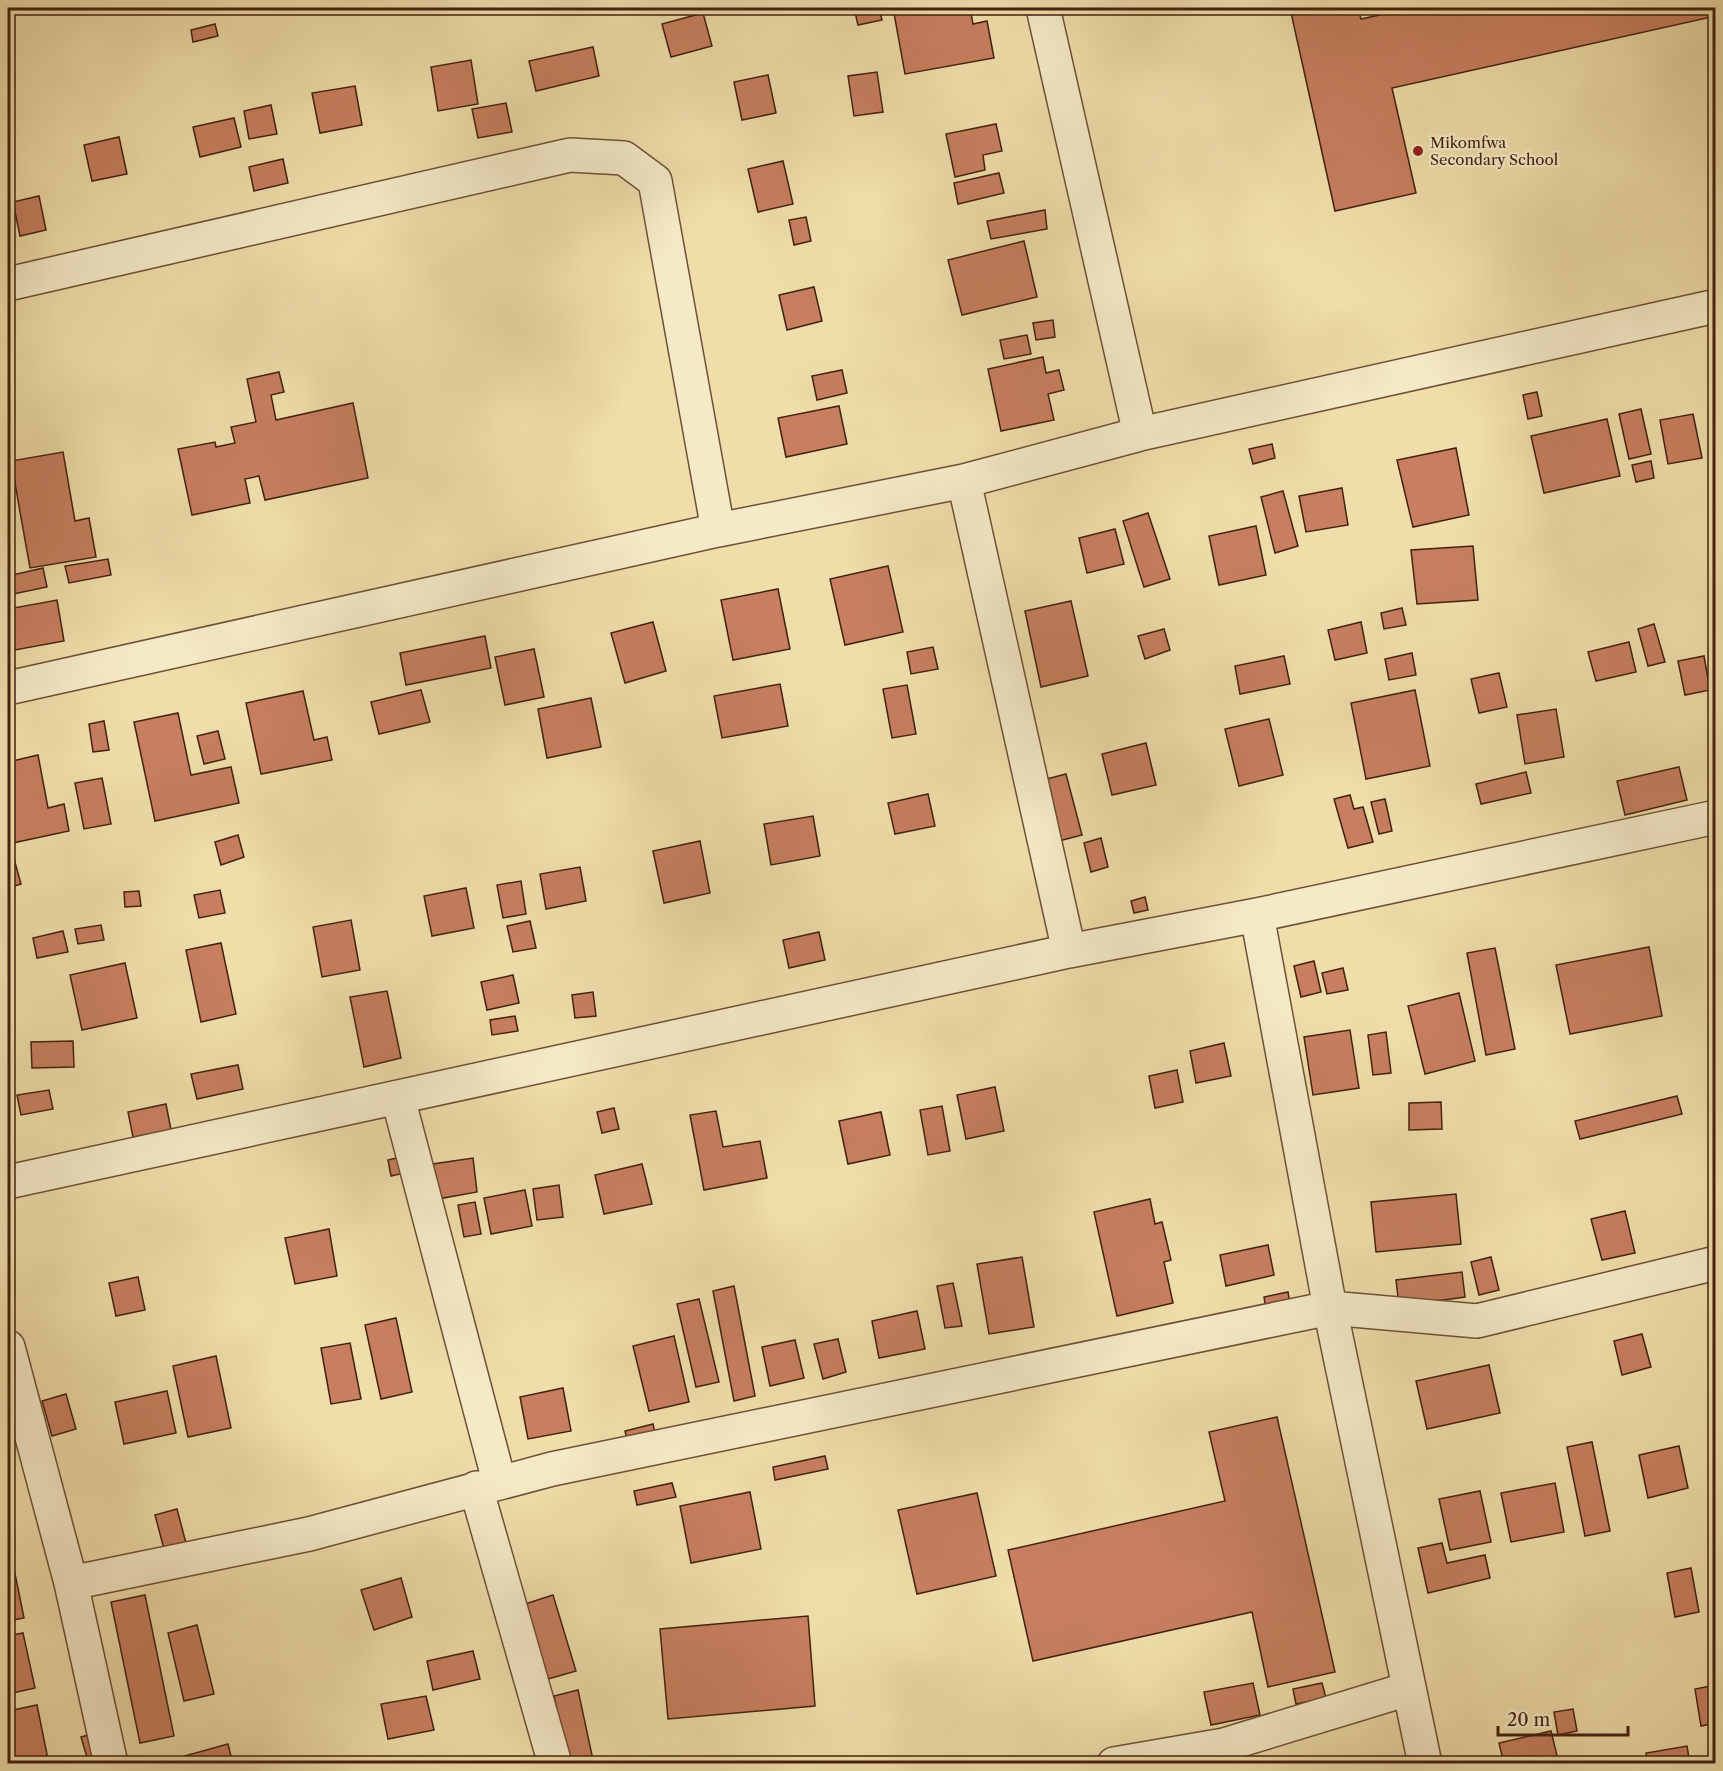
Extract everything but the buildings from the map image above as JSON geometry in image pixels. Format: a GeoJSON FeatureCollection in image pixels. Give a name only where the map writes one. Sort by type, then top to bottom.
{"type":"FeatureCollection","features":[{"type":"Feature","properties":{"kind":"street"},"geometry":{"type":"LineString","coordinates":[[1043,8],[1140,434]]}},
{"type":"Feature","properties":{"kind":"street"},"geometry":{"type":"LineString","coordinates":[[8,284],[570,155],[624,158],[655,181],[718,530]]}},
{"type":"Feature","properties":{"kind":"street"},"geometry":{"type":"LineString","coordinates":[[8,688],[718,530],[964,482],[1140,434],[1716,306]]}},
{"type":"Feature","properties":{"kind":"street"},"geometry":{"type":"LineString","coordinates":[[964,482],[1069,951]]}},
{"type":"Feature","properties":{"kind":"street"},"geometry":{"type":"LineString","coordinates":[[8,1182],[1069,951],[1257,915],[1716,817]]}},
{"type":"Feature","properties":{"kind":"street"},"geometry":{"type":"LineString","coordinates":[[1257,915],[1330,1308],[1425,1764]]}},
{"type":"Feature","properties":{"kind":"street"},"geometry":{"type":"LineString","coordinates":[[398,1098],[555,1764]]}},
{"type":"Feature","properties":{"kind":"street"},"geometry":{"type":"LineString","coordinates":[[71,1583],[309,1534],[488,1485],[1330,1308],[1477,1321],[1716,1263]]}},
{"type":"Feature","properties":{"kind":"street"},"geometry":{"type":"LineString","coordinates":[[8,1347],[71,1583],[111,1764]]}},
{"type":"Feature","properties":{"kind":"street"},"geometry":{"type":"LineString","coordinates":[[1114,1764],[1224,1745],[1408,1689]]}},
{"type":"Feature","properties":{"kind":"place","name":"Mikomfwa Secondary School"},"geometry":{"type":"Point","coordinates":[1418,151]}}]}
